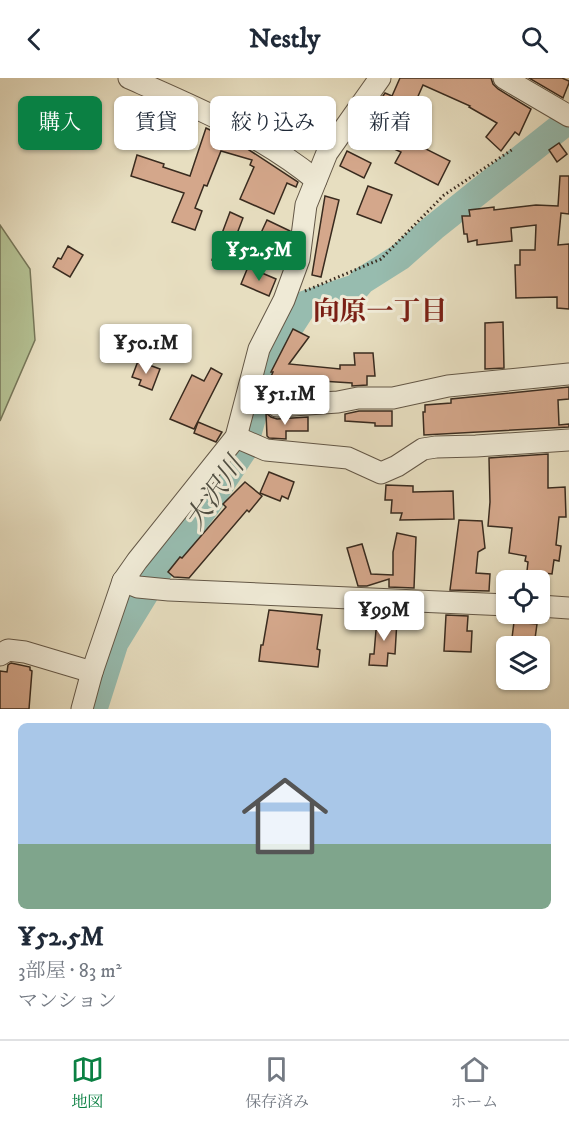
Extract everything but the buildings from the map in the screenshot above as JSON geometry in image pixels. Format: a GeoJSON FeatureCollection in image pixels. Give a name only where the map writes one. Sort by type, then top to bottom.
{"type":"FeatureCollection","features":[{"type":"Feature","properties":{"kind":"street"},"geometry":{"type":"LineString","coordinates":[[129,78],[233,124],[276,149],[316,180]]}},
{"type":"Feature","properties":{"kind":"street"},"geometry":{"type":"LineString","coordinates":[[82,709],[92,672],[131,584],[236,437],[259,349],[284,300],[299,259],[306,205],[316,180],[327,153],[380,78]]}},
{"type":"Feature","properties":{"kind":"street"},"geometry":{"type":"LineString","coordinates":[[504,78],[565,113]]}},
{"type":"Feature","properties":{"kind":"street"},"geometry":{"type":"LineString","coordinates":[[277,406],[338,402],[358,398],[393,398],[448,386],[569,374]]}},
{"type":"Feature","properties":{"kind":"street"},"geometry":{"type":"LineString","coordinates":[[236,437],[266,450],[348,458],[381,472],[397,466],[423,449],[569,440]]}},
{"type":"Feature","properties":{"kind":"street"},"geometry":{"type":"LineString","coordinates":[[131,584],[169,590],[496,605]]}},
{"type":"Feature","properties":{"kind":"street"},"geometry":{"type":"LineString","coordinates":[[550,607],[569,608]]}},
{"type":"Feature","properties":{"kind":"street"},"geometry":{"type":"LineString","coordinates":[[0,655],[9,650],[26,652],[92,672]]}},
{"type":"Feature","properties":{"kind":"path"},"geometry":{"type":"LineString","coordinates":[[284,300],[381,259],[444,195],[513,149]]}},
{"type":"Feature","properties":{"kind":"green space"},"geometry":{"type":"Polygon","coordinates":[[[0,225],[30,269],[35,340],[0,421],[0,225]]]}},
{"type":"Feature","properties":{"kind":"waterway","name":"大沢川"},"geometry":{"type":"LineString","coordinates":[[94,709],[115,643],[167,558],[208,504],[248,443],[247,437],[269,360],[305,304],[357,287],[362,281],[400,257],[569,120]]}},
{"type":"Feature","properties":{"kind":"district","name":"向原一丁目"},"geometry":{"type":"Point","coordinates":[380,311]}}]}
